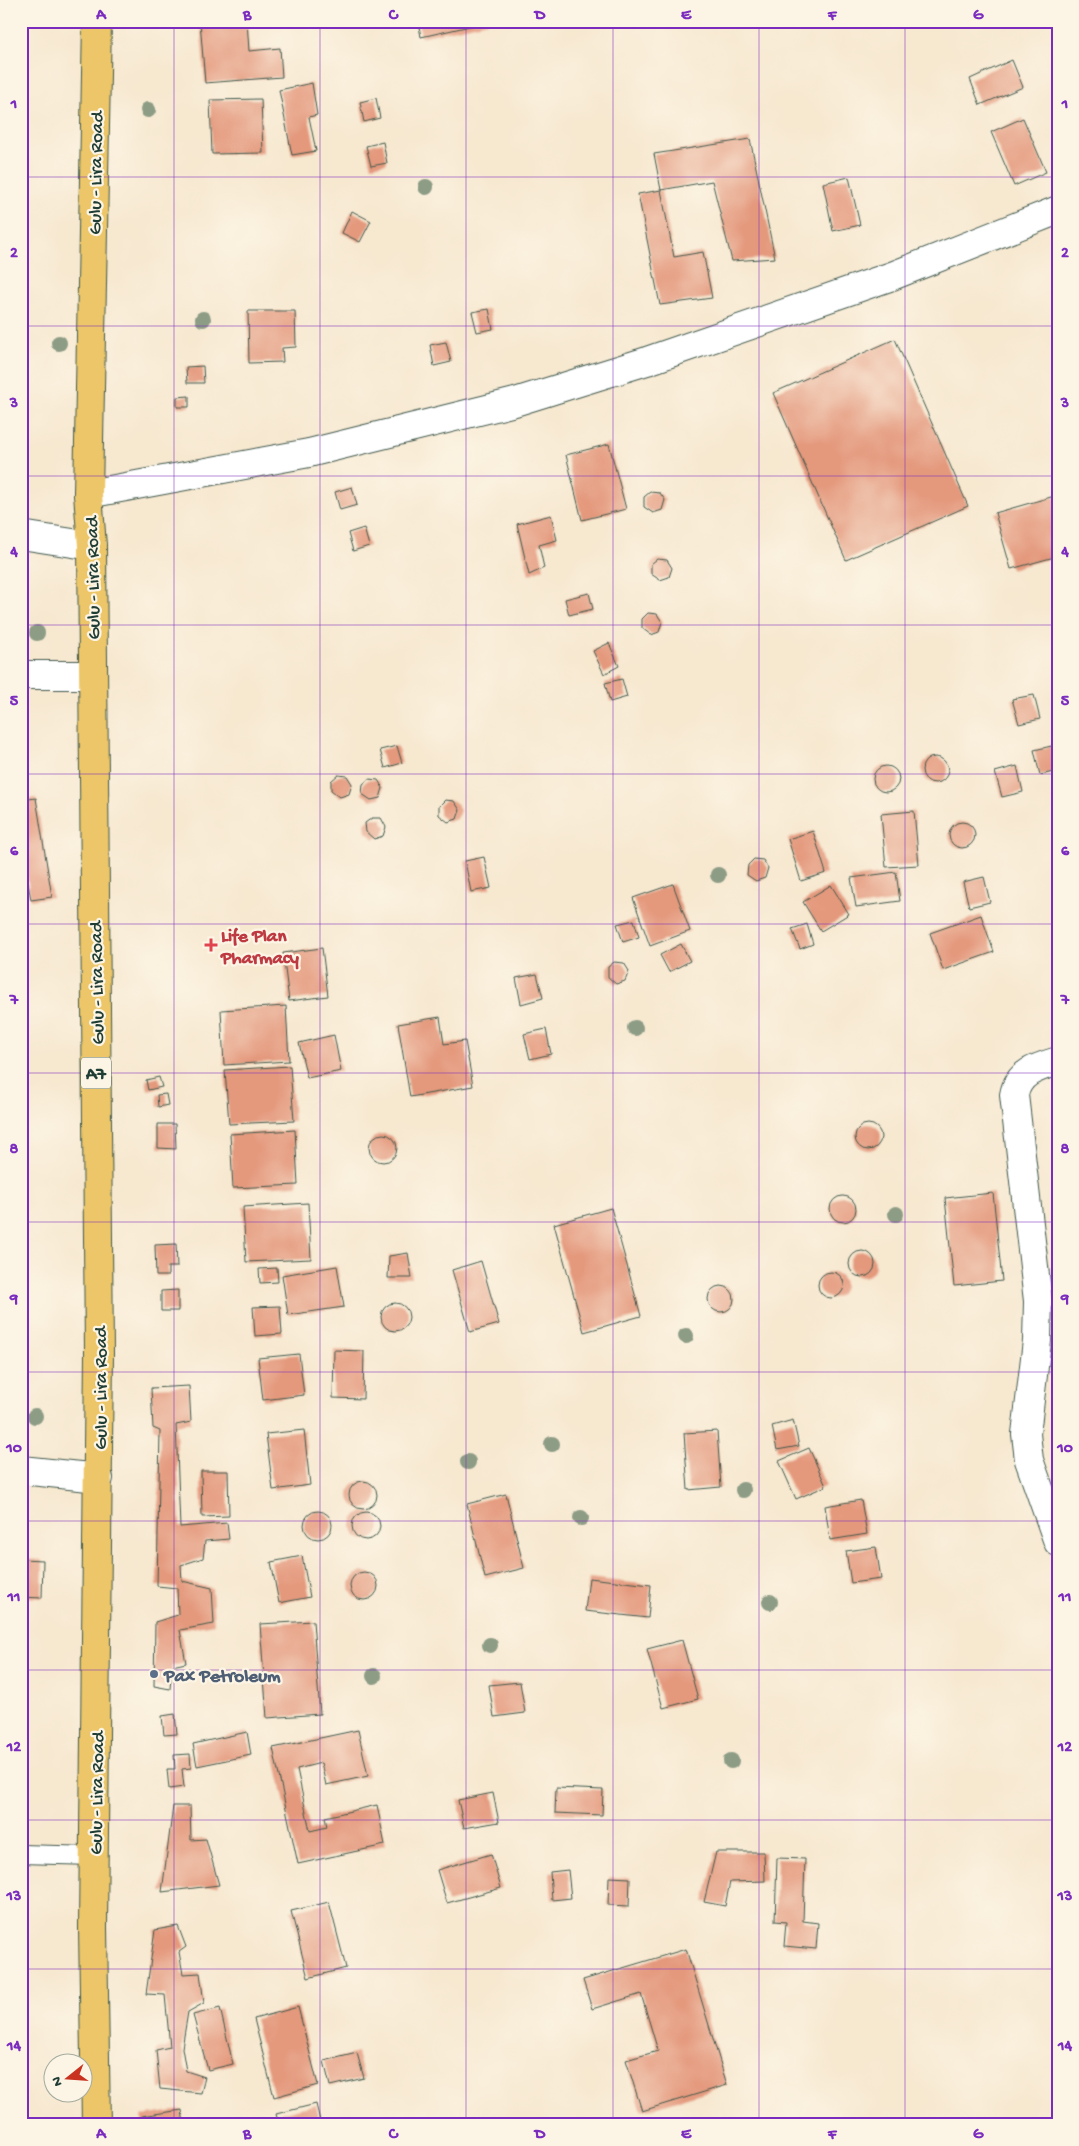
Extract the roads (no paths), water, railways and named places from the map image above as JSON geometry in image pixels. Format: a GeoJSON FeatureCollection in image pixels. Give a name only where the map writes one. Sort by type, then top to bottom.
{"type":"FeatureCollection","features":[{"type":"Feature","properties":{"kind":"main road","name":"Gulu - Lira Road"},"geometry":{"type":"LineString","coordinates":[[96,2125],[94,1856],[99,1478],[92,546],[88,494],[97,21]]}},
{"type":"Feature","properties":{"kind":"street"},"geometry":{"type":"LineString","coordinates":[[88,494],[309,453],[515,402],[647,361],[892,276],[1058,210]]}},
{"type":"Feature","properties":{"kind":"street"},"geometry":{"type":"LineString","coordinates":[[21,535],[92,546]]}},
{"type":"Feature","properties":{"kind":"street"},"geometry":{"type":"LineString","coordinates":[[21,675],[92,675]]}},
{"type":"Feature","properties":{"kind":"street"},"geometry":{"type":"LineString","coordinates":[[1058,1061],[1032,1069],[1019,1082],[1014,1095],[1038,1301],[1037,1341],[1026,1434],[1030,1460],[1058,1542]]}},
{"type":"Feature","properties":{"kind":"street"},"geometry":{"type":"LineString","coordinates":[[21,1470],[99,1478]]}},
{"type":"Feature","properties":{"kind":"lane"},"geometry":{"type":"LineString","coordinates":[[21,1854],[94,1856]]}},
{"type":"Feature","properties":{"kind":"place","name":"Life Plan Pharmacy"},"geometry":{"type":"Point","coordinates":[211,945]}},
{"type":"Feature","properties":{"kind":"place","name":"Pax Petroleum"},"geometry":{"type":"Point","coordinates":[154,1674]}}]}
